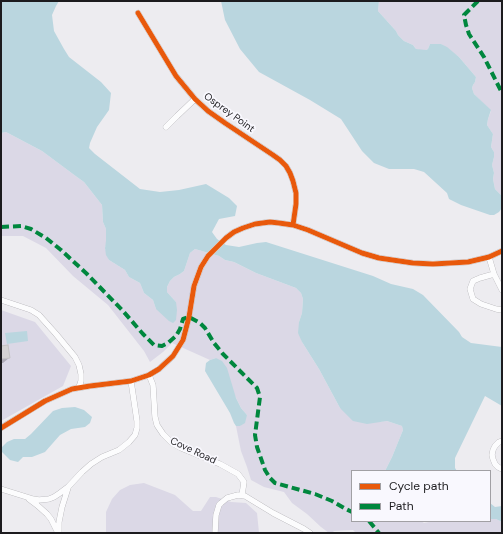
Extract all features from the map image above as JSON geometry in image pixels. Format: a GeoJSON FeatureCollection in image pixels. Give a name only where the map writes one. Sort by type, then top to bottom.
{"type":"FeatureCollection","features":[{"type":"Feature","properties":{"kind":"street","name":"Osprey Point"},"geometry":{"type":"LineString","coordinates":[[138,13],[176,76],[195,99],[208,111],[273,155],[286,166],[292,177],[296,193],[293,226]]}},
{"type":"Feature","properties":{"kind":"street"},"geometry":{"type":"LineString","coordinates":[[166,127],[195,99]]}},
{"type":"Feature","properties":{"kind":"street"},"geometry":{"type":"LineString","coordinates":[[1,428],[44,401],[62,393],[79,388],[131,381],[150,375],[160,369],[173,356],[183,340],[189,317],[194,286],[201,267],[208,256],[221,243],[234,232],[243,228],[255,224],[270,222],[279,223],[308,230],[362,253],[379,258],[413,264],[458,263],[489,257],[502,251]]}},
{"type":"Feature","properties":{"kind":"street"},"geometry":{"type":"LineString","coordinates":[[489,257],[494,274],[501,287]]}},
{"type":"Feature","properties":{"kind":"street"},"geometry":{"type":"LineString","coordinates":[[494,274],[473,281],[470,289],[473,299],[481,304],[502,310]]}},
{"type":"Feature","properties":{"kind":"street"},"geometry":{"type":"LineString","coordinates":[[1,300],[39,315],[56,334],[79,365],[81,381],[79,388]]}},
{"type":"Feature","properties":{"kind":"street","name":"Cove Road"},"geometry":{"type":"LineString","coordinates":[[150,375],[153,385],[155,417],[157,425],[163,434],[172,443],[181,448],[220,464],[238,474],[244,482],[242,495]]}},
{"type":"Feature","properties":{"kind":"street"},"geometry":{"type":"LineString","coordinates":[[1,489],[27,498],[39,500],[48,499],[60,494],[91,464],[102,457],[119,450],[129,442],[134,435],[137,421],[131,381]]}},
{"type":"Feature","properties":{"kind":"street"},"geometry":{"type":"LineString","coordinates":[[502,441],[495,446],[492,455],[495,464],[498,468],[502,469]]}},
{"type":"Feature","properties":{"kind":"street"},"geometry":{"type":"LineString","coordinates":[[59,533],[62,507],[68,487]]}},
{"type":"Feature","properties":{"kind":"street"},"geometry":{"type":"LineString","coordinates":[[215,533],[216,515],[221,502],[234,495],[245,496],[310,533]]}},
{"type":"Feature","properties":{"kind":"street"},"geometry":{"type":"LineString","coordinates":[[27,498],[38,505],[51,519],[59,533]]}},
{"type":"Feature","properties":{"kind":"shaded area"},"geometry":{"type":"Polygon","coordinates":[[[379,1],[502,1],[502,196],[495,189],[493,179],[494,173],[492,165],[494,152],[491,147],[493,134],[487,125],[491,111],[474,94],[472,88],[476,77],[459,57],[441,44],[430,44],[428,49],[419,50],[413,45],[404,41],[378,11],[379,1]]]}},
{"type":"Feature","properties":{"kind":"shaded area"},"geometry":{"type":"Polygon","coordinates":[[[6,132],[42,151],[84,182],[102,205],[103,222],[106,229],[107,241],[105,248],[109,260],[125,270],[129,277],[140,283],[144,293],[153,300],[156,309],[176,302],[167,292],[167,287],[174,277],[184,271],[190,253],[195,249],[234,262],[256,273],[296,288],[301,293],[303,299],[302,313],[299,322],[302,342],[319,369],[340,408],[377,422],[387,421],[402,426],[403,430],[386,470],[351,470],[351,522],[491,522],[491,519],[496,519],[502,522],[502,533],[356,533],[353,530],[334,531],[329,533],[292,503],[284,492],[264,487],[251,480],[241,451],[236,426],[240,426],[247,415],[241,408],[216,358],[210,360],[172,343],[150,362],[144,351],[108,305],[73,276],[46,248],[23,236],[1,236],[1,133],[6,132]]]}},
{"type":"Feature","properties":{"kind":"shaded area"},"geometry":{"type":"Polygon","coordinates":[[[1,310],[35,322],[71,366],[63,386],[1,421],[1,310]]]}},
{"type":"Feature","properties":{"kind":"shaded area"},"geometry":{"type":"Polygon","coordinates":[[[144,483],[175,495],[193,511],[201,511],[210,497],[216,497],[231,502],[246,503],[257,513],[259,533],[106,533],[106,512],[112,499],[120,490],[130,485],[144,483]]]}},
{"type":"Feature","properties":{"kind":"water"},"geometry":{"type":"Polygon","coordinates":[[[1,1],[59,1],[52,15],[54,31],[64,49],[69,57],[101,82],[111,93],[109,110],[97,127],[90,143],[89,148],[95,154],[140,189],[160,192],[179,190],[206,184],[229,198],[237,206],[235,216],[219,219],[212,232],[217,239],[226,245],[239,247],[266,242],[373,276],[391,284],[413,289],[423,295],[459,332],[462,337],[471,343],[502,347],[502,406],[485,396],[455,458],[456,470],[386,470],[403,430],[402,426],[387,421],[367,424],[353,421],[340,408],[298,333],[303,299],[301,293],[296,288],[256,273],[219,256],[195,249],[190,253],[184,271],[174,277],[167,287],[167,292],[176,302],[177,310],[176,320],[173,323],[169,321],[156,309],[153,300],[144,293],[140,283],[129,277],[125,270],[109,260],[106,255],[105,248],[106,229],[103,222],[102,205],[84,182],[42,151],[6,132],[1,133],[1,1]]]}},
{"type":"Feature","properties":{"kind":"water"},"geometry":{"type":"Polygon","coordinates":[[[221,1],[379,1],[378,11],[404,41],[413,45],[416,49],[426,50],[430,44],[441,44],[447,47],[459,57],[476,77],[472,88],[474,94],[491,110],[487,125],[493,134],[491,147],[494,152],[492,165],[494,173],[493,179],[495,189],[502,196],[502,208],[494,215],[490,215],[461,205],[449,199],[447,193],[424,172],[414,169],[389,169],[374,163],[362,151],[341,119],[259,72],[240,49],[225,20],[221,1]]]}},
{"type":"Feature","properties":{"kind":"water"},"geometry":{"type":"Polygon","coordinates":[[[27,331],[28,341],[7,344],[5,333],[27,331]]]}},
{"type":"Feature","properties":{"kind":"water"},"geometry":{"type":"Polygon","coordinates":[[[216,358],[222,361],[227,368],[236,398],[241,408],[247,415],[245,423],[240,426],[236,426],[234,423],[230,413],[205,371],[206,363],[216,358]]]}},
{"type":"Feature","properties":{"kind":"water"},"geometry":{"type":"Polygon","coordinates":[[[75,407],[84,410],[92,417],[90,423],[85,427],[71,429],[60,435],[45,452],[32,457],[23,457],[18,462],[10,460],[2,452],[2,447],[7,442],[14,439],[25,439],[53,411],[62,408],[75,407]]]}},
{"type":"Feature","properties":{"kind":"water"},"geometry":{"type":"Polygon","coordinates":[[[491,504],[495,507],[502,506],[502,522],[496,519],[491,519],[491,504]]]}},
{"type":"Feature","properties":{"kind":"building"},"geometry":{"type":"Polygon","coordinates":[[[8,345],[10,358],[1,359],[1,346],[8,345]]]}},
{"type":"Feature","properties":{"kind":"marked path"},"geometry":{"type":"LineString","coordinates":[[478,1],[464,15],[466,25],[469,34],[484,57],[502,93]]}},
{"type":"Feature","properties":{"kind":"marked path"},"geometry":{"type":"LineString","coordinates":[[1,227],[21,226],[31,229],[46,238],[87,274],[154,345],[162,346],[176,336],[183,319],[189,317],[200,323],[223,354],[257,388],[260,397],[255,435],[257,447],[265,470],[270,478],[275,483],[315,494],[351,511]]}},
{"type":"Feature","properties":{"kind":"marked path"},"geometry":{"type":"LineString","coordinates":[[370,522],[379,533]]}},
{"type":"Feature","properties":{"kind":"cycle path"},"geometry":{"type":"LineString","coordinates":[[138,13],[176,76],[195,99],[208,111],[273,155],[286,166],[293,181],[296,193],[293,225]]}},
{"type":"Feature","properties":{"kind":"cycle path"},"geometry":{"type":"LineString","coordinates":[[1,428],[45,401],[72,389],[131,381],[149,375],[159,369],[173,356],[183,340],[189,317],[194,286],[201,267],[208,256],[226,238],[243,228],[255,224],[270,222],[293,225],[362,253],[379,258],[413,263],[433,264],[468,262],[489,257],[502,251]]}}]}
